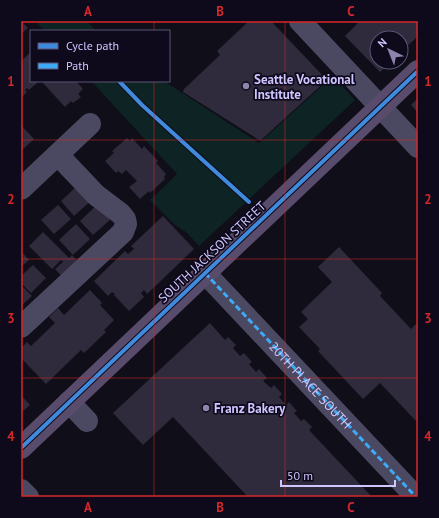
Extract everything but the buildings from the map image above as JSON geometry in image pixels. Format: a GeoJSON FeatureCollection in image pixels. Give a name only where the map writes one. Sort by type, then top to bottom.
{"type":"FeatureCollection","features":[{"type":"Feature","properties":{"kind":"main road","name":"SOUTH JACKSON STREET"},"geometry":{"type":"LineString","coordinates":[[21,448],[418,71]]}},
{"type":"Feature","properties":{"kind":"street"},"geometry":{"type":"LineString","coordinates":[[300,21],[418,147]]}},
{"type":"Feature","properties":{"kind":"street"},"geometry":{"type":"LineString","coordinates":[[21,189],[90,124]]}},
{"type":"Feature","properties":{"kind":"street"},"geometry":{"type":"LineString","coordinates":[[21,327],[123,232],[126,224],[125,219],[121,214],[96,195],[58,155]]}},
{"type":"Feature","properties":{"kind":"street","name":"20TH PLACE SOUTH"},"geometry":{"type":"LineString","coordinates":[[205,272],[416,497]]}},
{"type":"Feature","properties":{"kind":"street"},"geometry":{"type":"LineString","coordinates":[[69,402],[87,421]]}},
{"type":"Feature","properties":{"kind":"street"},"geometry":{"type":"LineString","coordinates":[[21,490],[28,497]]}},
{"type":"Feature","properties":{"kind":"green space"},"geometry":{"type":"Polygon","coordinates":[[[35,21],[87,21],[95,30],[44,30],[35,21]]]}},
{"type":"Feature","properties":{"kind":"green space"},"geometry":{"type":"Polygon","coordinates":[[[333,76],[355,100],[199,246],[186,232],[175,225],[150,200],[177,174],[92,82],[166,82],[259,143],[333,76]]]}},
{"type":"Feature","properties":{"kind":"marked path"},"geometry":{"type":"LineString","coordinates":[[205,273],[416,497]]}},
{"type":"Feature","properties":{"kind":"cycle path"},"geometry":{"type":"LineString","coordinates":[[21,448],[418,71]]}},
{"type":"Feature","properties":{"kind":"cycle path"},"geometry":{"type":"LineString","coordinates":[[120,82],[142,105],[249,202]]}},
{"type":"Feature","properties":{"kind":"place","name":"Seattle Vocational Institute"},"geometry":{"type":"Point","coordinates":[246,86]}},
{"type":"Feature","properties":{"kind":"place","name":"Franz Bakery"},"geometry":{"type":"Point","coordinates":[206,408]}}]}
